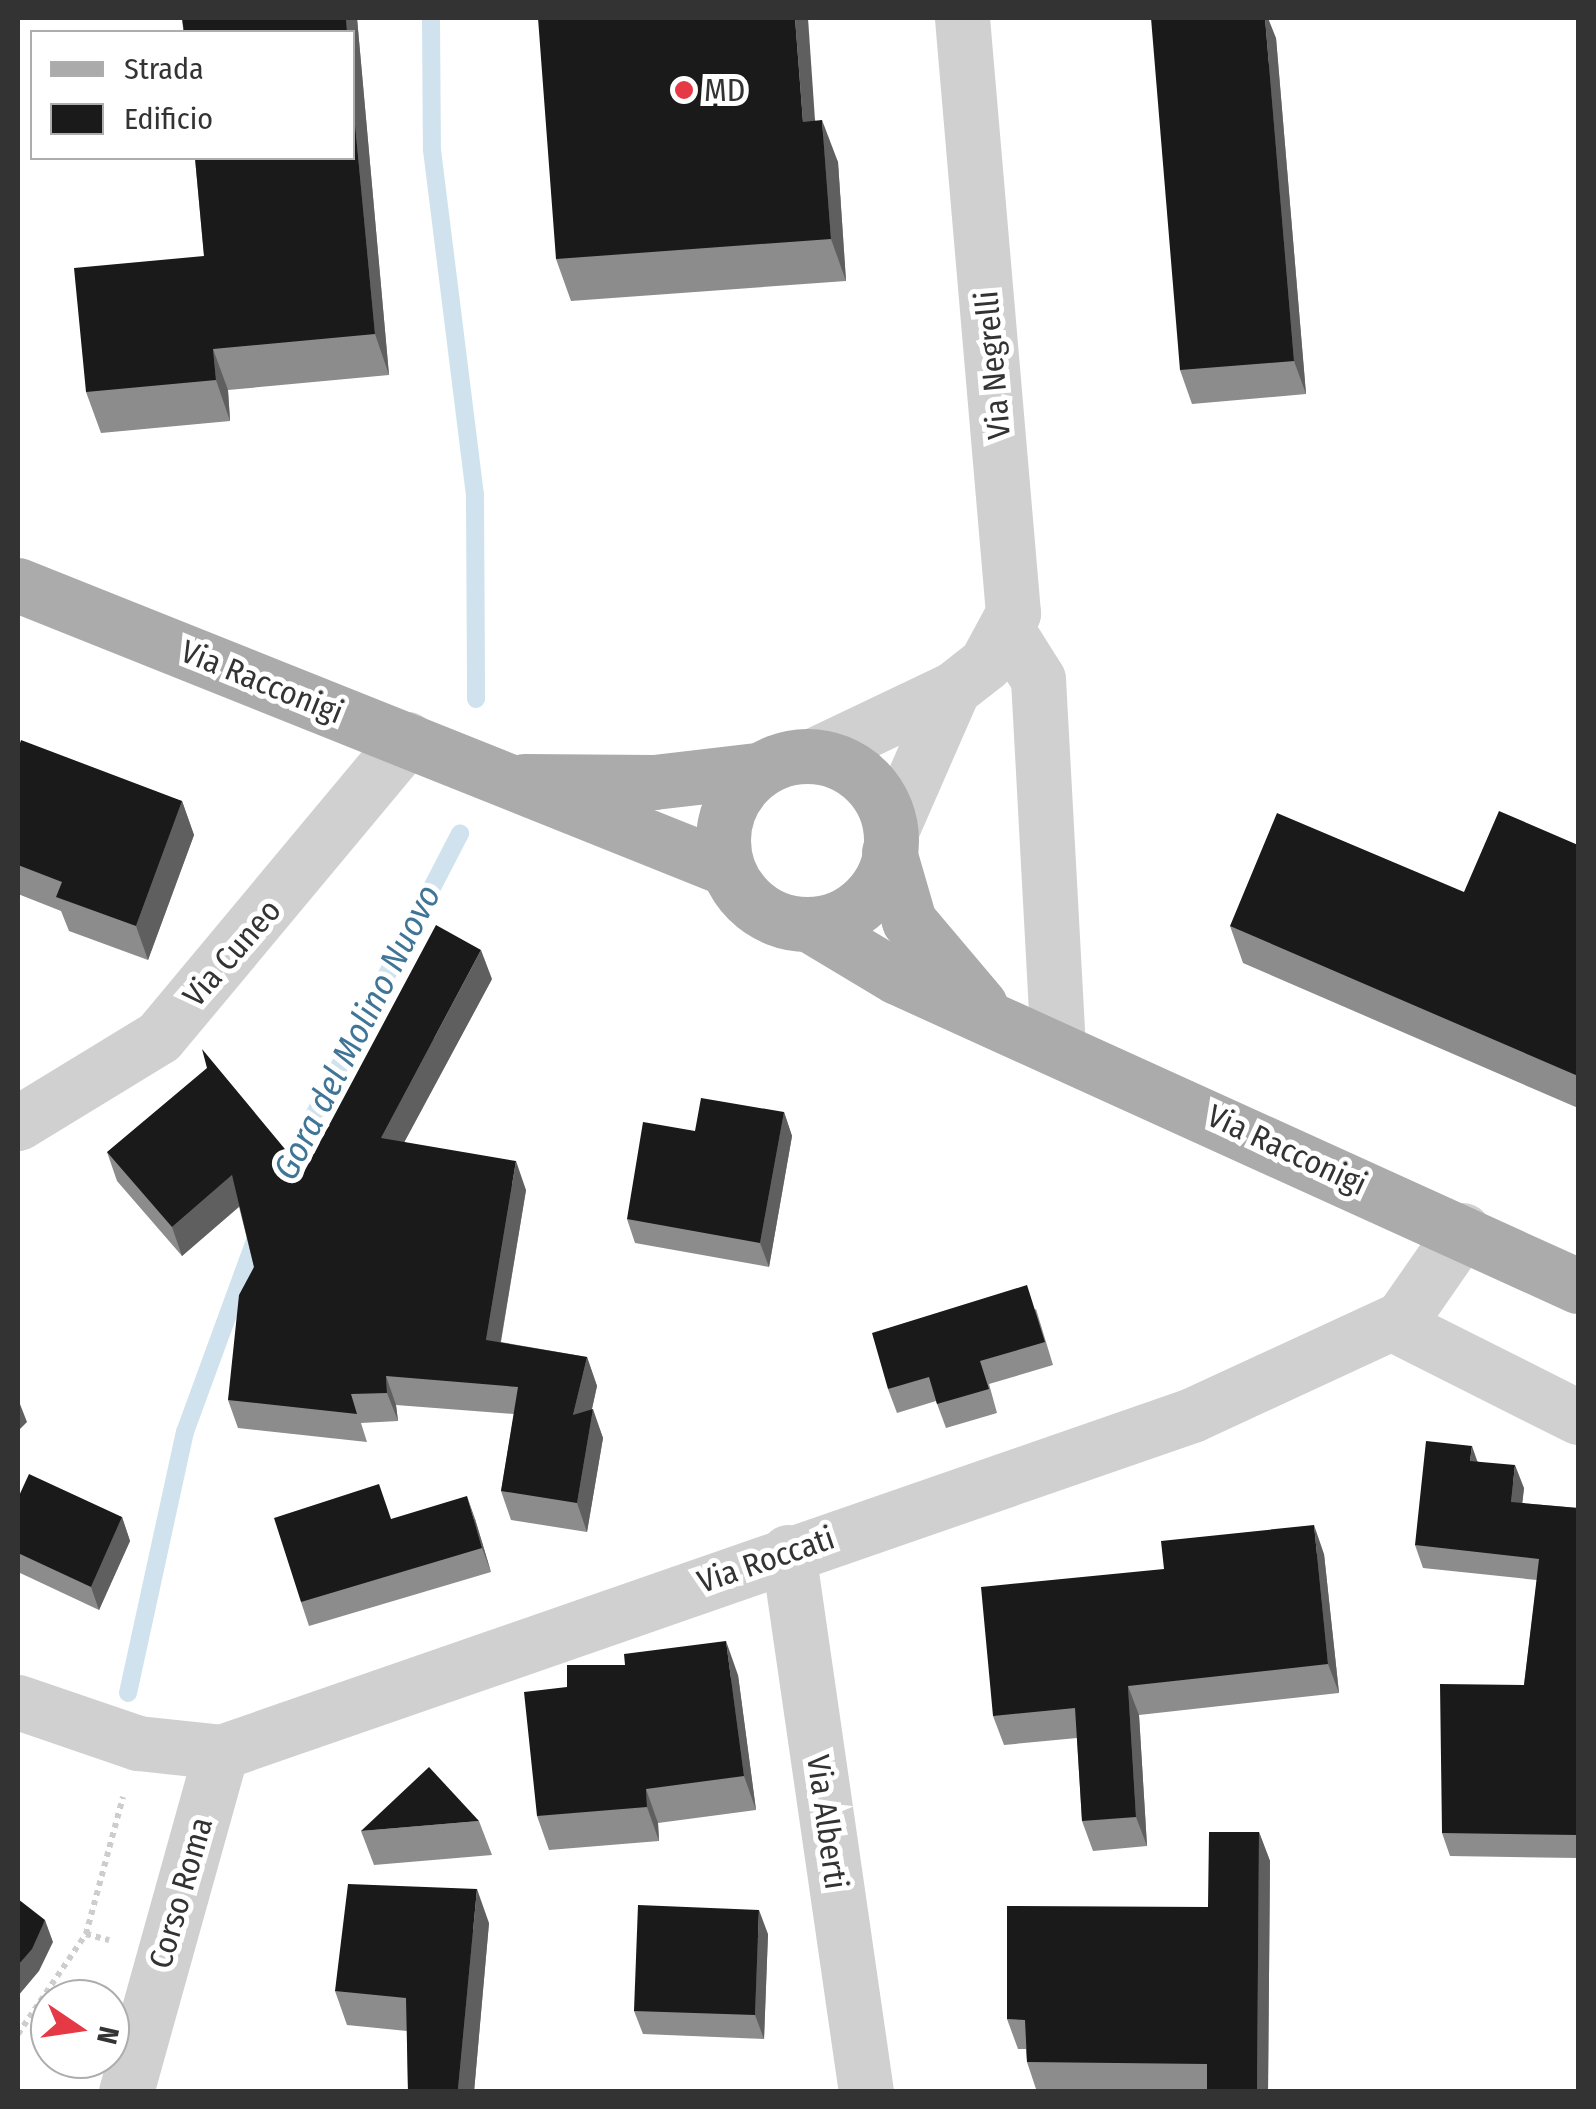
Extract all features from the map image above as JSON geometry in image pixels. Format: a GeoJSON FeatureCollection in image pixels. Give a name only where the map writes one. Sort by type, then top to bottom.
{"type":"FeatureCollection","features":[{"type":"Feature","properties":{"kind":"main road","name":"Via Racconigi"},"geometry":{"type":"LineString","coordinates":[[18,586],[726,868]]}},
{"type":"Feature","properties":{"kind":"main road"},"geometry":{"type":"LineString","coordinates":[[814,755],[866,780],[890,841],[860,906],[810,925],[759,910],[726,868],[726,814],[758,770],[814,755]]}},
{"type":"Feature","properties":{"kind":"main road","name":"Via Racconigi"},"geometry":{"type":"LineString","coordinates":[[506,781],[654,782],[758,770]]}},
{"type":"Feature","properties":{"kind":"main road","name":"Via Racconigi"},"geometry":{"type":"LineString","coordinates":[[890,841],[909,921],[992,1018]]}},
{"type":"Feature","properties":{"kind":"main road","name":"Via Racconigi"},"geometry":{"type":"LineString","coordinates":[[810,925],[897,978],[1058,1045],[1578,1286]]}},
{"type":"Feature","properties":{"kind":"street","name":"Via Negrelli"},"geometry":{"type":"LineString","coordinates":[[962,18],[1013,586],[1008,633]]}},
{"type":"Feature","properties":{"kind":"street"},"geometry":{"type":"LineString","coordinates":[[814,755],[953,689],[1008,633],[1038,679],[1058,1045]]}},
{"type":"Feature","properties":{"kind":"street"},"geometry":{"type":"LineString","coordinates":[[890,841],[953,689]]}},
{"type":"Feature","properties":{"kind":"street","name":"Via Cuneo"},"geometry":{"type":"LineString","coordinates":[[18,1123],[159,1037],[407,739]]}},
{"type":"Feature","properties":{"kind":"street","name":"Via Roccati"},"geometry":{"type":"LineString","coordinates":[[18,1702],[138,1743],[221,1752],[788,1552],[1192,1416],[1392,1324],[1463,1230]]}},
{"type":"Feature","properties":{"kind":"street"},"geometry":{"type":"LineString","coordinates":[[1392,1324],[1578,1417]]}},
{"type":"Feature","properties":{"kind":"street","name":"Via Alberti"},"geometry":{"type":"LineString","coordinates":[[788,1552],[866,2092]]}},
{"type":"Feature","properties":{"kind":"street","name":"Corso Roma"},"geometry":{"type":"LineString","coordinates":[[126,2092],[221,1752]]}},
{"type":"Feature","properties":{"kind":"path"},"geometry":{"type":"LineString","coordinates":[[18,2034],[86,1934],[138,1743]]}},
{"type":"Feature","properties":{"kind":"building"},"geometry":{"type":"Polygon","coordinates":[[[182,18],[346,18],[347,30],[184,30],[182,18]]]}},
{"type":"Feature","properties":{"kind":"building","name":"MD"},"geometry":{"type":"Polygon","coordinates":[[[538,18],[795,18],[803,122],[822,120],[831,239],[556,259],[538,18]]]}},
{"type":"Feature","properties":{"kind":"building"},"geometry":{"type":"Polygon","coordinates":[[[1151,18],[1265,18],[1294,361],[1180,370],[1151,18]]]}},
{"type":"Feature","properties":{"kind":"building"},"geometry":{"type":"Polygon","coordinates":[[[355,124],[375,334],[213,349],[216,380],[86,392],[74,268],[204,256],[195,160],[355,160],[355,124]]]}},
{"type":"Feature","properties":{"kind":"building"},"geometry":{"type":"Polygon","coordinates":[[[21,740],[182,801],[136,926],[56,897],[62,882],[18,865],[21,740]]]}},
{"type":"Feature","properties":{"kind":"building"},"geometry":{"type":"Polygon","coordinates":[[[1499,811],[1578,845],[1578,1076],[1230,926],[1277,813],[1464,892],[1499,811]]]}},
{"type":"Feature","properties":{"kind":"building"},"geometry":{"type":"Polygon","coordinates":[[[436,925],[481,950],[381,1138],[516,1161],[486,1340],[587,1357],[573,1415],[593,1409],[577,1503],[501,1491],[518,1387],[386,1376],[387,1393],[351,1394],[357,1414],[228,1400],[239,1295],[254,1267],[232,1175],[172,1227],[107,1152],[207,1068],[202,1049],[304,1172],[436,925]]]}},
{"type":"Feature","properties":{"kind":"building"},"geometry":{"type":"Polygon","coordinates":[[[701,1098],[784,1112],[760,1243],[627,1219],[643,1122],[695,1131],[701,1098]]]}},
{"type":"Feature","properties":{"kind":"building"},"geometry":{"type":"Polygon","coordinates":[[[1027,1285],[1045,1342],[980,1361],[989,1389],[937,1404],[929,1377],[888,1389],[872,1333],[1027,1285]]]}},
{"type":"Feature","properties":{"kind":"building"},"geometry":{"type":"Polygon","coordinates":[[[1426,1441],[1472,1446],[1470,1461],[1515,1465],[1511,1502],[1578,1508],[1578,1835],[1442,1833],[1440,1684],[1524,1685],[1539,1559],[1415,1545],[1426,1441]]]}},
{"type":"Feature","properties":{"kind":"building"},"geometry":{"type":"Polygon","coordinates":[[[29,1474],[122,1517],[91,1587],[18,1553],[18,1498],[29,1474]]]}},
{"type":"Feature","properties":{"kind":"building"},"geometry":{"type":"Polygon","coordinates":[[[379,1484],[391,1519],[467,1496],[482,1548],[301,1602],[274,1518],[379,1484]]]}},
{"type":"Feature","properties":{"kind":"building"},"geometry":{"type":"Polygon","coordinates":[[[1314,1525],[1328,1664],[1128,1686],[1136,1817],[1082,1821],[1075,1708],[993,1716],[981,1587],[1164,1569],[1161,1541],[1314,1525]]]}},
{"type":"Feature","properties":{"kind":"building"},"geometry":{"type":"Polygon","coordinates":[[[726,1641],[744,1776],[646,1789],[647,1807],[537,1816],[524,1692],[567,1687],[567,1665],[625,1665],[624,1654],[726,1641]]]}},
{"type":"Feature","properties":{"kind":"building"},"geometry":{"type":"Polygon","coordinates":[[[429,1767],[479,1821],[361,1831],[429,1767]]]}},
{"type":"Feature","properties":{"kind":"building"},"geometry":{"type":"Polygon","coordinates":[[[1209,1832],[1259,1832],[1257,2092],[1207,2092],[1207,2064],[1027,2062],[1025,2020],[1007,2019],[1007,1906],[1208,1907],[1209,1832]]]}},
{"type":"Feature","properties":{"kind":"building"},"geometry":{"type":"Polygon","coordinates":[[[348,1884],[477,1889],[458,2089],[468,2092],[408,2092],[406,1998],[335,1991],[348,1884]]]}},
{"type":"Feature","properties":{"kind":"building"},"geometry":{"type":"Polygon","coordinates":[[[18,1899],[45,1920],[32,1949],[18,1965],[18,1899]]]}},
{"type":"Feature","properties":{"kind":"building"},"geometry":{"type":"Polygon","coordinates":[[[638,1905],[759,1910],[755,2015],[634,2011],[638,1905]]]}},
{"type":"Feature","properties":{"kind":"waterway","name":"Gora del Molino Nuovo"},"geometry":{"type":"LineString","coordinates":[[431,18],[432,150],[475,494],[476,699]]}},
{"type":"Feature","properties":{"kind":"waterway","name":"Gora del Molino Nuovo"},"geometry":{"type":"LineString","coordinates":[[282,1177],[460,833]]}},
{"type":"Feature","properties":{"kind":"waterway","name":"Gora del Molino Nuovo"},"geometry":{"type":"LineString","coordinates":[[128,1693],[185,1432],[258,1233]]}},
{"type":"Feature","properties":{"kind":"place","name":"MD"},"geometry":{"type":"Point","coordinates":[684,90]}}]}
